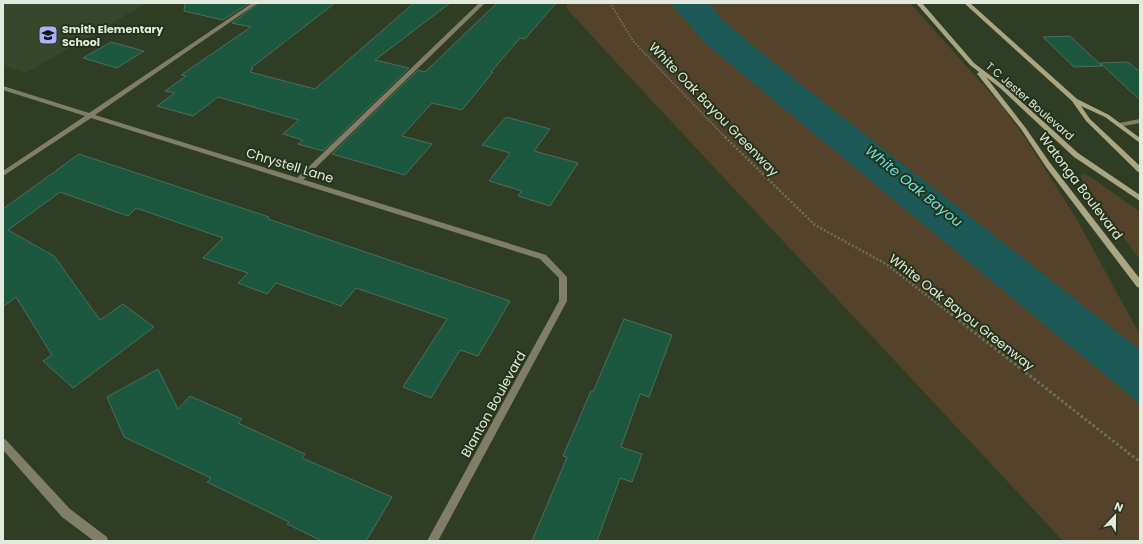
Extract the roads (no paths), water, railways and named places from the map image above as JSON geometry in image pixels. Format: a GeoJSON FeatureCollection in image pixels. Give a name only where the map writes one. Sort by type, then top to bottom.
{"type":"FeatureCollection","features":[{"type":"Feature","properties":{"kind":"main road","name":"T C Jester Boulevard"},"geometry":{"type":"LineString","coordinates":[[919,3],[972,64],[1002,87],[1076,155],[1140,199]]}},
{"type":"Feature","properties":{"kind":"main road"},"geometry":{"type":"LineString","coordinates":[[967,3],[1075,100],[1088,120],[1140,170]]}},
{"type":"Feature","properties":{"kind":"main road","name":"Watonga Boulevard"},"geometry":{"type":"LineString","coordinates":[[972,64],[1023,128],[1048,165],[1140,285]]}},
{"type":"Feature","properties":{"kind":"main road"},"geometry":{"type":"LineString","coordinates":[[1075,100],[1108,116],[1140,141]]}},
{"type":"Feature","properties":{"kind":"street"},"geometry":{"type":"LineString","coordinates":[[3,174],[256,3]]}},
{"type":"Feature","properties":{"kind":"street"},"geometry":{"type":"LineString","coordinates":[[298,180],[482,3]]}},
{"type":"Feature","properties":{"kind":"street","name":"Chrystell Lane"},"geometry":{"type":"LineString","coordinates":[[3,88],[543,257],[563,277]]}},
{"type":"Feature","properties":{"kind":"street"},"geometry":{"type":"LineString","coordinates":[[1119,125],[1140,120]]}},
{"type":"Feature","properties":{"kind":"street","name":"Blanton Boulevard"},"geometry":{"type":"LineString","coordinates":[[432,541],[563,301],[563,277]]}},
{"type":"Feature","properties":{"kind":"street"},"geometry":{"type":"LineString","coordinates":[[3,443],[66,512],[103,541]]}},
{"type":"Feature","properties":{"kind":"water","name":"White Oak Bayou"},"geometry":{"type":"Polygon","coordinates":[[[670,3],[710,3],[721,19],[793,78],[1140,350],[1140,404],[706,44],[670,3]]]}},
{"type":"Feature","properties":{"kind":"place","name":"Smith Elementary School"},"geometry":{"type":"Point","coordinates":[48,35]}}]}
